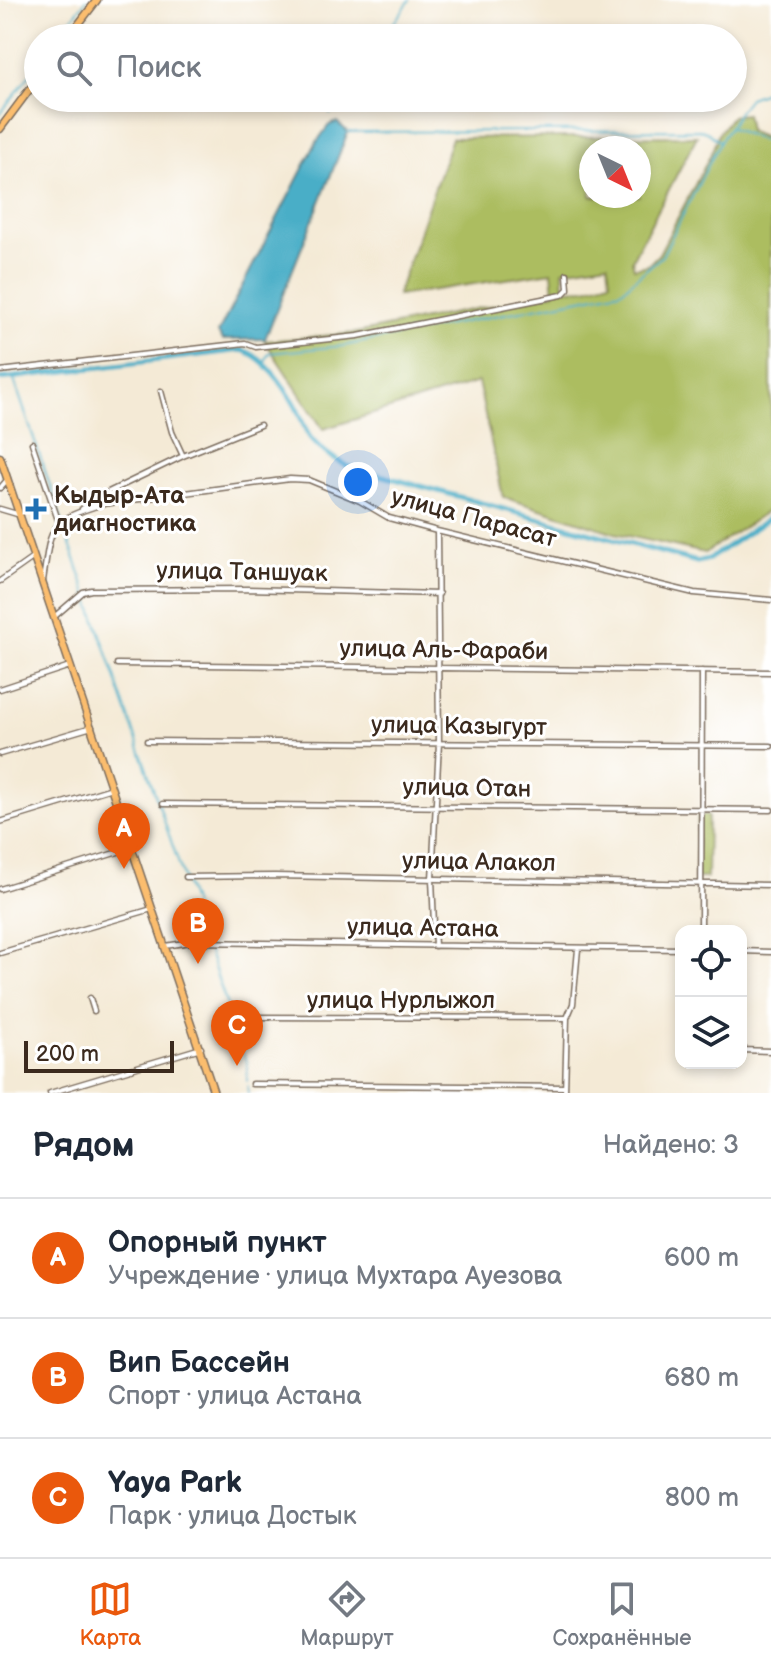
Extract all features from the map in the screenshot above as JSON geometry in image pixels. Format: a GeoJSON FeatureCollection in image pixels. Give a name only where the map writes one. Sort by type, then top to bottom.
{"type":"FeatureCollection","features":[{"type":"Feature","properties":{"kind":"main road"},"geometry":{"type":"LineString","coordinates":[[79,24],[97,0]]}},
{"type":"Feature","properties":{"kind":"main road"},"geometry":{"type":"LineString","coordinates":[[0,129],[24,97]]}},
{"type":"Feature","properties":{"kind":"main road"},"geometry":{"type":"LineString","coordinates":[[0,457],[214,1093]]}},
{"type":"Feature","properties":{"kind":"street"},"geometry":{"type":"LineString","coordinates":[[0,371],[245,343],[256,347],[358,336],[562,295],[568,289],[567,274]]}},
{"type":"Feature","properties":{"kind":"street"},"geometry":{"type":"LineString","coordinates":[[161,391],[172,432],[183,456]]}},
{"type":"Feature","properties":{"kind":"street"},"geometry":{"type":"LineString","coordinates":[[79,512],[105,493],[183,456],[260,425]]}},
{"type":"Feature","properties":{"kind":"street"},"geometry":{"type":"LineString","coordinates":[[32,443],[61,522],[50,533],[43,584]]}},
{"type":"Feature","properties":{"kind":"street"},"geometry":{"type":"LineString","coordinates":[[0,488],[5,477]]}},
{"type":"Feature","properties":{"kind":"street","name":"улица Парасат"},"geometry":{"type":"LineString","coordinates":[[61,522],[79,512],[108,504],[290,479],[309,480],[360,501],[389,518],[437,531],[713,596],[771,600]]}},
{"type":"Feature","properties":{"kind":"street"},"geometry":{"type":"LineString","coordinates":[[105,493],[108,504]]}},
{"type":"Feature","properties":{"kind":"street"},"geometry":{"type":"LineString","coordinates":[[0,509],[20,515]]}},
{"type":"Feature","properties":{"kind":"street"},"geometry":{"type":"LineString","coordinates":[[435,946],[432,879],[439,743],[437,531]]}},
{"type":"Feature","properties":{"kind":"street"},"geometry":{"type":"LineString","coordinates":[[0,581],[34,557]]}},
{"type":"Feature","properties":{"kind":"street","name":"улица Таншуак"},"geometry":{"type":"LineString","coordinates":[[54,617],[86,591],[248,589],[439,594]]}},
{"type":"Feature","properties":{"kind":"street","name":"улица Аль-Фараби"},"geometry":{"type":"LineString","coordinates":[[117,664],[771,672]]}},
{"type":"Feature","properties":{"kind":"street"},"geometry":{"type":"LineString","coordinates":[[0,689],[70,666]]}},
{"type":"Feature","properties":{"kind":"street"},"geometry":{"type":"LineString","coordinates":[[701,925],[702,671]]}},
{"type":"Feature","properties":{"kind":"street"},"geometry":{"type":"LineString","coordinates":[[0,754],[92,727]]}},
{"type":"Feature","properties":{"kind":"street","name":"улица Казыгурт"},"geometry":{"type":"LineString","coordinates":[[147,741],[771,746]]}},
{"type":"Feature","properties":{"kind":"street"},"geometry":{"type":"LineString","coordinates":[[0,822],[112,788]]}},
{"type":"Feature","properties":{"kind":"street","name":"улица Отан"},"geometry":{"type":"LineString","coordinates":[[163,804],[771,810]]}},
{"type":"Feature","properties":{"kind":"street"},"geometry":{"type":"LineString","coordinates":[[0,889],[133,847]]}},
{"type":"Feature","properties":{"kind":"street","name":"улица Алакол"},"geometry":{"type":"LineString","coordinates":[[186,877],[771,885]]}},
{"type":"Feature","properties":{"kind":"street"},"geometry":{"type":"LineString","coordinates":[[0,953],[152,909]]}},
{"type":"Feature","properties":{"kind":"street","name":"улица Астана"},"geometry":{"type":"LineString","coordinates":[[165,946],[205,942],[675,949]]}},
{"type":"Feature","properties":{"kind":"street"},"geometry":{"type":"LineString","coordinates":[[252,1084],[565,1090],[567,1018],[573,1004],[578,948]]}},
{"type":"Feature","properties":{"kind":"street"},"geometry":{"type":"LineString","coordinates":[[747,951],[771,952]]}},
{"type":"Feature","properties":{"kind":"street"},"geometry":{"type":"LineString","coordinates":[[90,998],[94,1011]]}},
{"type":"Feature","properties":{"kind":"street","name":"улица Нурлыжол"},"geometry":{"type":"LineString","coordinates":[[236,1017],[567,1018]]}},
{"type":"Feature","properties":{"kind":"street"},"geometry":{"type":"LineString","coordinates":[[50,1093],[201,1048]]}},
{"type":"Feature","properties":{"kind":"street"},"geometry":{"type":"LineString","coordinates":[[747,1050],[771,1051]]}},
{"type":"Feature","properties":{"kind":"green space"},"geometry":{"type":"Polygon","coordinates":[[[746,114],[749,131],[771,141],[771,509],[705,553],[615,533],[503,497],[478,382],[323,429],[265,341],[356,333],[554,293],[552,272],[397,296],[452,138],[579,137],[579,208],[651,208],[651,136],[697,136],[632,260],[634,268],[648,265],[659,254],[719,133],[732,116],[746,114]],[[608,263],[563,270],[564,289],[586,288],[610,281],[608,263]]]}},
{"type":"Feature","properties":{"kind":"green space"},"geometry":{"type":"Polygon","coordinates":[[[698,815],[708,815],[707,878],[696,878],[698,815]]]}},
{"type":"Feature","properties":{"kind":"water"},"geometry":{"type":"Polygon","coordinates":[[[337,122],[348,132],[265,339],[223,340],[218,333],[316,143],[329,125],[337,122]]]}},
{"type":"Feature","properties":{"kind":"waterway"},"geometry":{"type":"LineString","coordinates":[[68,24],[86,0]]}},
{"type":"Feature","properties":{"kind":"waterway"},"geometry":{"type":"LineString","coordinates":[[393,24],[410,0]]}},
{"type":"Feature","properties":{"kind":"waterway"},"geometry":{"type":"LineString","coordinates":[[0,114],[24,82]]}},
{"type":"Feature","properties":{"kind":"waterway"},"geometry":{"type":"LineString","coordinates":[[747,101],[771,90]]}},
{"type":"Feature","properties":{"kind":"waterway"},"geometry":{"type":"LineString","coordinates":[[264,364],[269,353],[343,346],[621,291],[662,256],[720,142],[739,112]]}},
{"type":"Feature","properties":{"kind":"waterway"},"geometry":{"type":"LineString","coordinates":[[731,128],[771,144]]}},
{"type":"Feature","properties":{"kind":"waterway"},"geometry":{"type":"LineString","coordinates":[[348,132],[700,130],[719,141]]}},
{"type":"Feature","properties":{"kind":"waterway"},"geometry":{"type":"LineString","coordinates":[[0,379],[241,350],[266,365],[296,407],[312,440],[347,466],[697,562],[709,559],[771,517]]}},
{"type":"Feature","properties":{"kind":"waterway"},"geometry":{"type":"LineString","coordinates":[[13,377],[247,1064],[247,1081]]}},
{"type":"Feature","properties":{"kind":"waterway"},"geometry":{"type":"LineString","coordinates":[[248,1086],[248,1093]]}},
{"type":"Feature","properties":{"kind":"place","name":"Кыдыр-Ата диагностика"},"geometry":{"type":"Point","coordinates":[36,509]}},
{"type":"Feature","properties":{"kind":"place","name":"Опорный пункт"},"geometry":{"type":"Point","coordinates":[124,869]}},
{"type":"Feature","properties":{"kind":"place","name":"Вип Бассейн"},"geometry":{"type":"Point","coordinates":[198,964]}},
{"type":"Feature","properties":{"kind":"place","name":"Yaya Park"},"geometry":{"type":"Point","coordinates":[237,1066]}}]}
